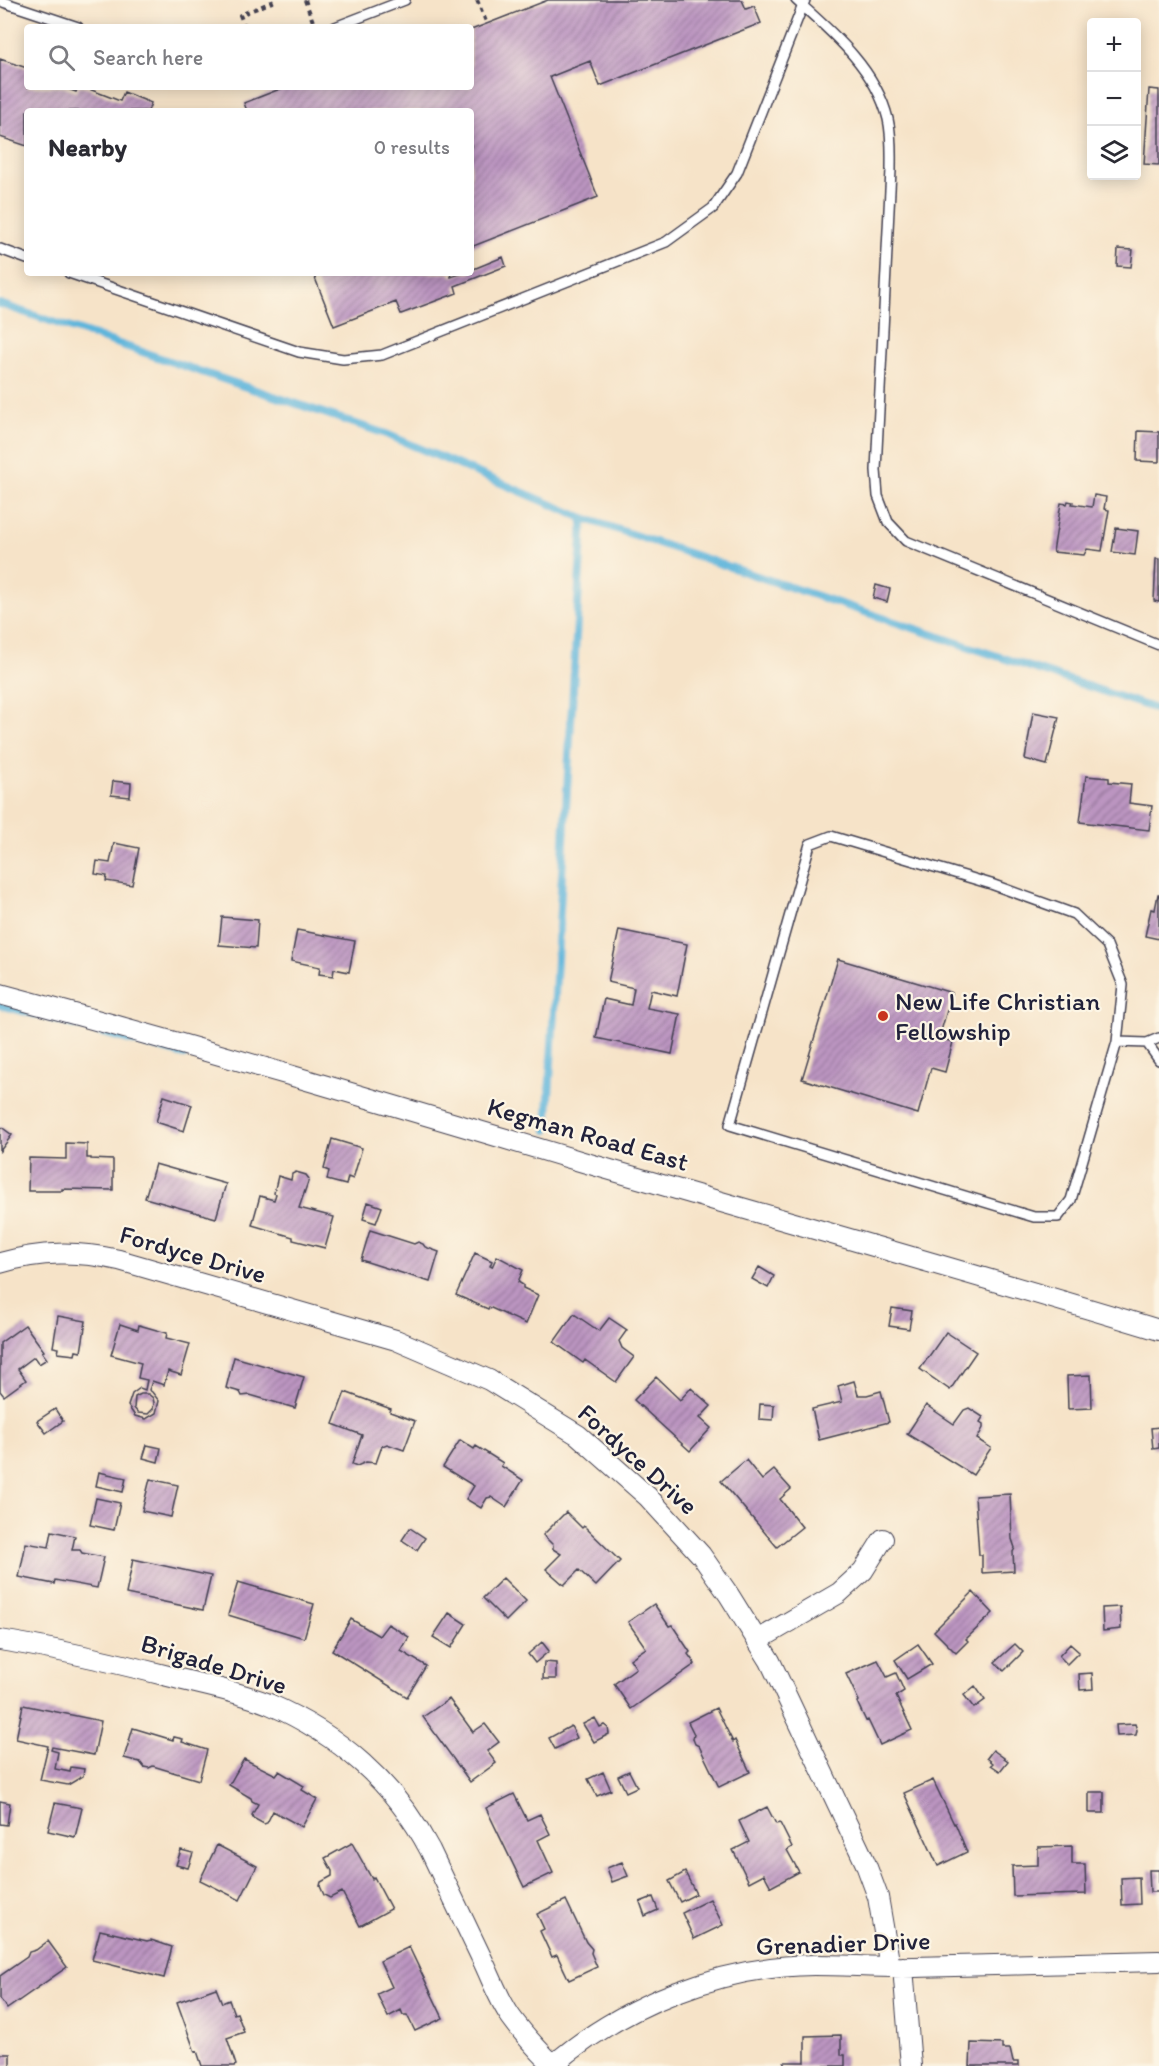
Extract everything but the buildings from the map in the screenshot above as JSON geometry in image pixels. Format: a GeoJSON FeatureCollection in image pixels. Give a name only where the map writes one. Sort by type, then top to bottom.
{"type":"FeatureCollection","features":[{"type":"Feature","properties":{"kind":"street","name":"Kegman Road East"},"geometry":{"type":"LineString","coordinates":[[0,994],[348,1091],[596,1166],[992,1279],[1159,1330]]}},
{"type":"Feature","properties":{"kind":"street","name":"Fordyce Drive"},"geometry":{"type":"LineString","coordinates":[[0,1263],[26,1256],[67,1252],[90,1254],[119,1260],[396,1340],[489,1380],[578,1435],[648,1497],[700,1555],[758,1640],[865,1862],[878,1897],[897,1967],[911,2066]]}},
{"type":"Feature","properties":{"kind":"street"},"geometry":{"type":"LineString","coordinates":[[758,1640],[839,1593],[863,1571],[883,1539]]}},
{"type":"Feature","properties":{"kind":"street","name":"Brigade Drive"},"geometry":{"type":"LineString","coordinates":[[0,1640],[105,1660],[243,1695],[312,1725],[344,1746],[358,1758],[409,1815],[429,1849],[502,2001],[529,2041],[553,2065]]}},
{"type":"Feature","properties":{"kind":"street","name":"Grenadier Drive"},"geometry":{"type":"LineString","coordinates":[[553,2065],[588,2039],[659,2000],[710,1981],[755,1971],[813,1965],[897,1967],[1159,1961]]}},
{"type":"Feature","properties":{"kind":"lane"},"geometry":{"type":"LineString","coordinates":[[343,24],[405,0]]}},
{"type":"Feature","properties":{"kind":"lane"},"geometry":{"type":"LineString","coordinates":[[0,1],[69,24]]}},
{"type":"Feature","properties":{"kind":"lane"},"geometry":{"type":"LineString","coordinates":[[78,276],[299,352],[343,359],[382,355],[666,242],[713,208],[737,173],[801,2],[854,54],[875,88],[888,118],[891,170],[876,470],[878,496],[888,522],[906,541],[1159,645]]}},
{"type":"Feature","properties":{"kind":"lane"},"geometry":{"type":"LineString","coordinates":[[0,249],[24,258]]}},
{"type":"Feature","properties":{"kind":"lane"},"geometry":{"type":"LineString","coordinates":[[831,836],[991,884],[1074,914],[1107,945],[1124,985],[1117,1041],[1071,1200],[1058,1217],[1034,1217],[730,1125],[810,844],[831,836]]}},
{"type":"Feature","properties":{"kind":"lane"},"geometry":{"type":"LineString","coordinates":[[1117,1041],[1147,1043],[1159,1038]]}},
{"type":"Feature","properties":{"kind":"lane"},"geometry":{"type":"LineString","coordinates":[[1147,1043],[1159,1060]]}},
{"type":"Feature","properties":{"kind":"path"},"geometry":{"type":"LineString","coordinates":[[244,24],[240,15],[277,0]]}},
{"type":"Feature","properties":{"kind":"path"},"geometry":{"type":"LineString","coordinates":[[305,0],[314,24]]}},
{"type":"Feature","properties":{"kind":"path"},"geometry":{"type":"LineString","coordinates":[[477,0],[487,24]]}},
{"type":"Feature","properties":{"kind":"waterway"},"geometry":{"type":"LineString","coordinates":[[0,304],[386,434],[583,518],[1159,710]]}},
{"type":"Feature","properties":{"kind":"waterway"},"geometry":{"type":"LineString","coordinates":[[547,1130],[583,518]]}},
{"type":"Feature","properties":{"kind":"waterway"},"geometry":{"type":"LineString","coordinates":[[0,1005],[184,1055]]}},
{"type":"Feature","properties":{"kind":"place","name":"New Life Christian Fellowship"},"geometry":{"type":"Point","coordinates":[883,1016]}}]}
